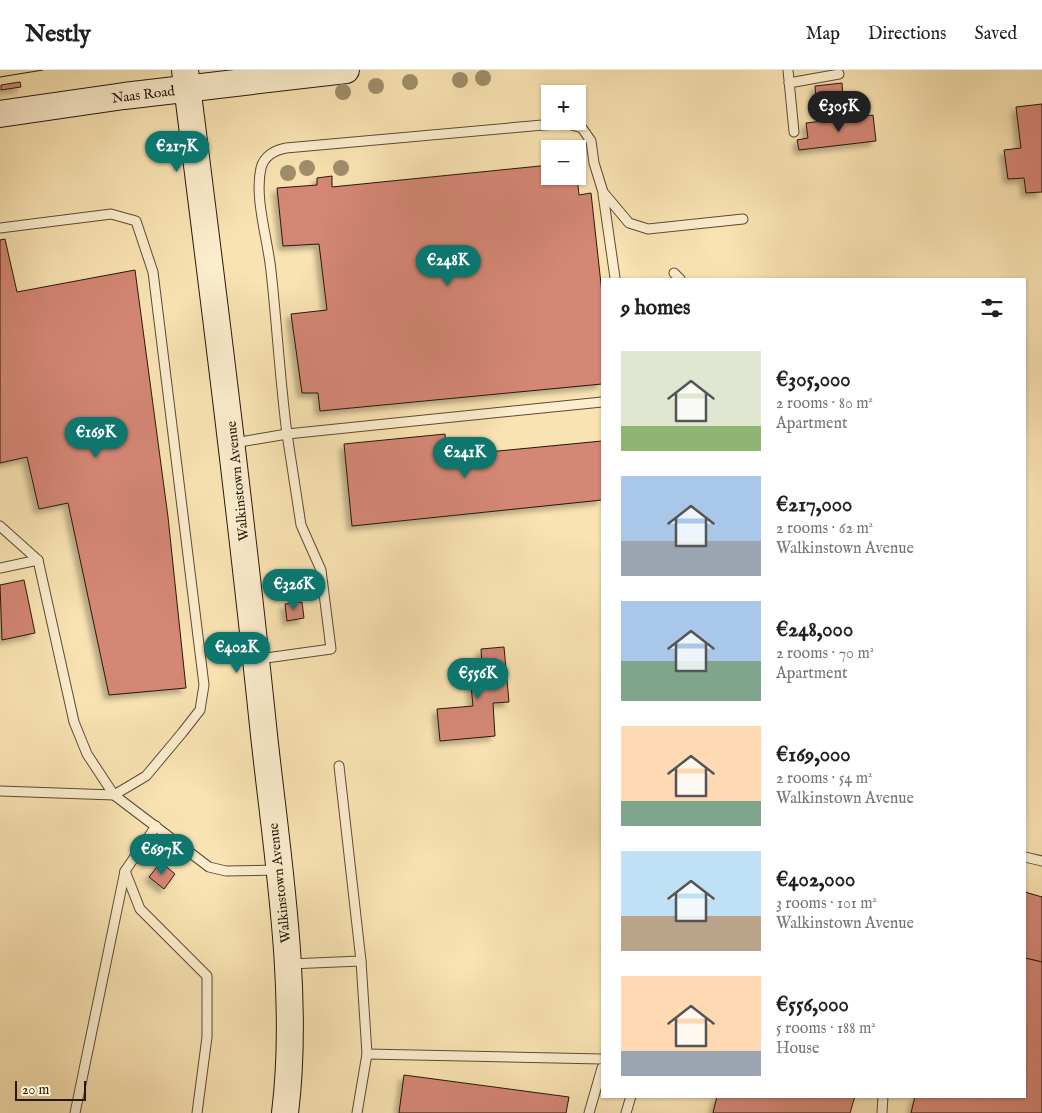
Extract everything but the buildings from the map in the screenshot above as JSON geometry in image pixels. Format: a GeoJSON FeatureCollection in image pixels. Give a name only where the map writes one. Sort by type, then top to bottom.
{"type":"FeatureCollection","features":[{"type":"Feature","properties":{"kind":"main road","name":"Naas Road"},"geometry":{"type":"LineString","coordinates":[[0,114],[186,79],[346,70]]}},
{"type":"Feature","properties":{"kind":"main road","name":"Walkinstown Avenue"},"geometry":{"type":"LineString","coordinates":[[186,79],[233,443],[278,870],[290,1043],[285,1113]]}},
{"type":"Feature","properties":{"kind":"lane"},"geometry":{"type":"LineString","coordinates":[[788,70],[794,132]]}},
{"type":"Feature","properties":{"kind":"lane"},"geometry":{"type":"LineString","coordinates":[[789,83],[839,74]]}},
{"type":"Feature","properties":{"kind":"lane"},"geometry":{"type":"LineString","coordinates":[[256,660],[330,650],[320,570],[301,525],[287,434],[271,269],[259,179],[262,165],[268,156],[276,150],[286,148],[565,123],[582,128],[591,141],[594,163],[603,192],[615,278]]}},
{"type":"Feature","properties":{"kind":"lane"},"geometry":{"type":"LineString","coordinates":[[603,192],[629,223],[648,229],[743,219]]}},
{"type":"Feature","properties":{"kind":"lane"},"geometry":{"type":"LineString","coordinates":[[0,228],[111,214],[136,221],[154,272],[204,684],[200,710],[187,727],[146,776],[114,795],[0,791]]}},
{"type":"Feature","properties":{"kind":"lane"},"geometry":{"type":"LineString","coordinates":[[233,443],[287,434],[601,402]]}},
{"type":"Feature","properties":{"kind":"lane"},"geometry":{"type":"LineString","coordinates":[[0,526],[38,560],[74,722],[87,754],[114,795],[209,867],[226,871],[278,870]]}},
{"type":"Feature","properties":{"kind":"lane"},"geometry":{"type":"LineString","coordinates":[[0,568],[38,560]]}},
{"type":"Feature","properties":{"kind":"lane"},"geometry":{"type":"LineString","coordinates":[[339,766],[362,962],[367,1054],[357,1113]]}},
{"type":"Feature","properties":{"kind":"lane"},"geometry":{"type":"LineString","coordinates":[[75,1113],[125,871],[156,826]]}},
{"type":"Feature","properties":{"kind":"lane"},"geometry":{"type":"LineString","coordinates":[[1026,857],[1042,861]]}},
{"type":"Feature","properties":{"kind":"lane"},"geometry":{"type":"LineString","coordinates":[[125,871],[140,909],[207,976],[207,1037],[197,1113]]}},
{"type":"Feature","properties":{"kind":"lane"},"geometry":{"type":"LineString","coordinates":[[286,964],[362,962]]}},
{"type":"Feature","properties":{"kind":"lane"},"geometry":{"type":"LineString","coordinates":[[367,1054],[601,1059]]}},
{"type":"Feature","properties":{"kind":"lane"},"geometry":{"type":"LineString","coordinates":[[590,1113],[601,1072]]}},
{"type":"Feature","properties":{"kind":"lane"},"geometry":{"type":"LineString","coordinates":[[626,1113],[631,1098]]}},
{"type":"Feature","properties":{"kind":"lane"},"geometry":{"type":"LineString","coordinates":[[882,1113],[883,1098]]}},
{"type":"Feature","properties":{"kind":"tram line"},"geometry":{"type":"LineString","coordinates":[[0,77],[43,70]]}}]}
